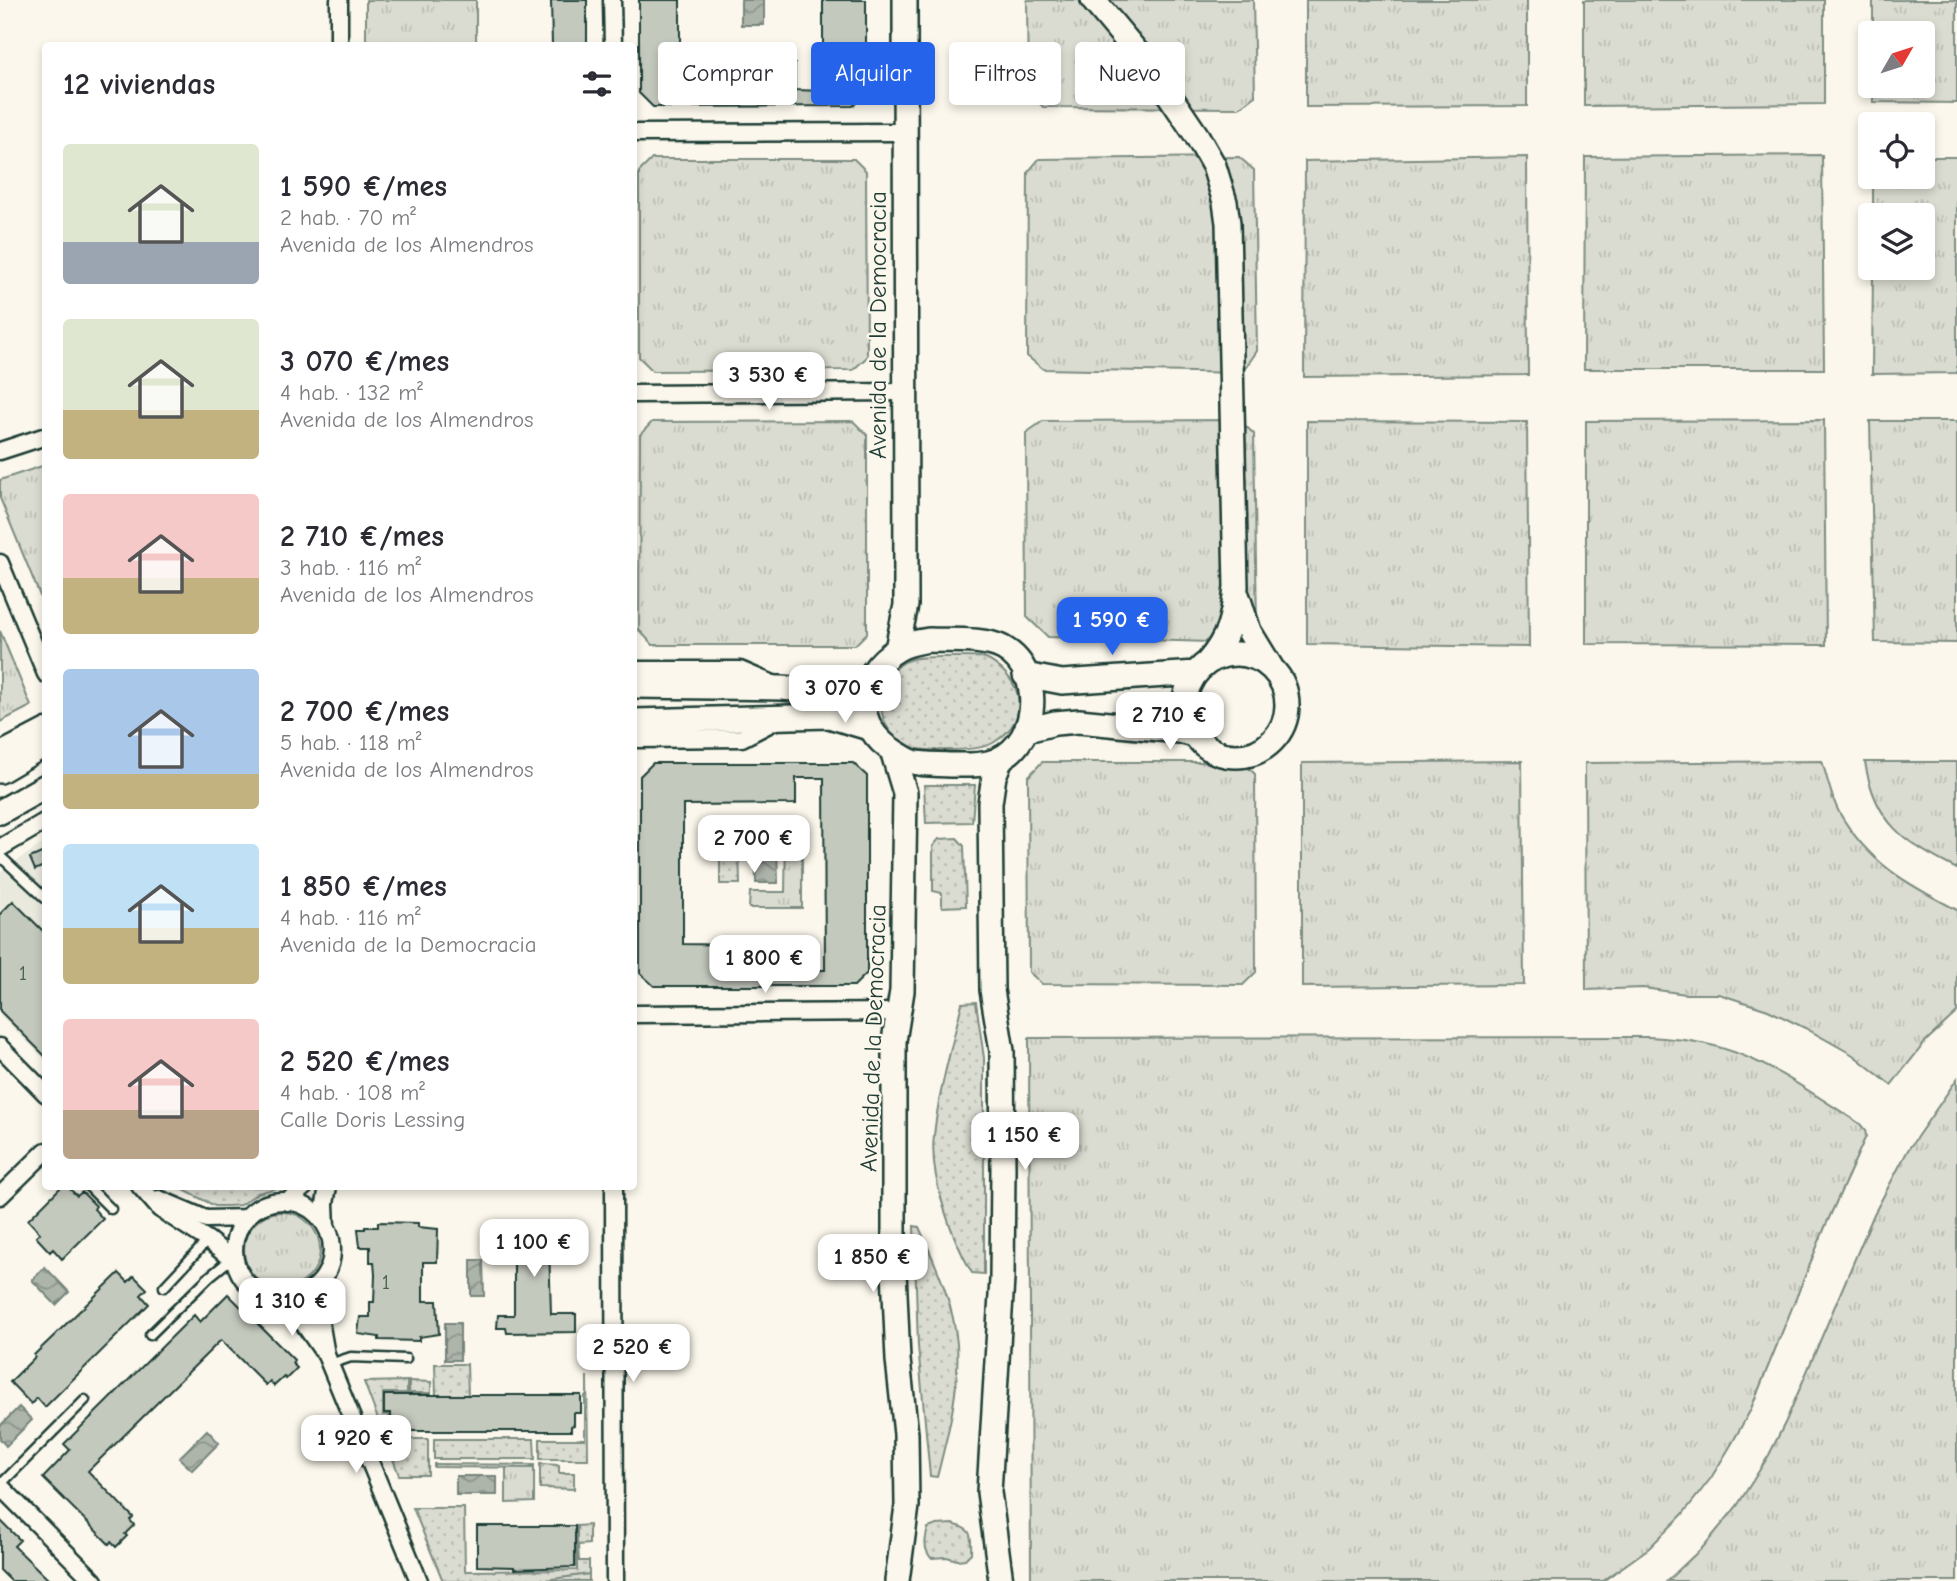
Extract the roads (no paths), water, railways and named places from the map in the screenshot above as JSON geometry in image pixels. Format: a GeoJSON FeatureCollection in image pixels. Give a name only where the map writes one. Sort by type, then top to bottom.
{"type":"FeatureCollection","features":[{"type":"Feature","properties":{"kind":"street"},"geometry":{"type":"LineString","coordinates":[[339,0],[339,42]]}},
{"type":"Feature","properties":{"kind":"street"},"geometry":{"type":"LineString","coordinates":[[612,0],[613,42]]}},
{"type":"Feature","properties":{"kind":"street","name":"Avenida de la Democracia"},"geometry":{"type":"LineString","coordinates":[[897,649],[906,605],[905,0]]}},
{"type":"Feature","properties":{"kind":"street"},"geometry":{"type":"LineString","coordinates":[[1093,0],[1155,74],[1197,136],[1214,166],[1225,202],[1228,223],[1236,587],[1249,631],[1282,681],[1287,698],[1287,715],[1281,732],[1269,745],[1254,754],[1223,754],[1208,747],[1194,735],[1187,720],[1185,703],[1188,687],[1220,647],[1228,632],[1236,587]]}},
{"type":"Feature","properties":{"kind":"street"},"geometry":{"type":"LineString","coordinates":[[637,133],[905,132]]}},
{"type":"Feature","properties":{"kind":"street"},"geometry":{"type":"LineString","coordinates":[[637,394],[904,392]]}},
{"type":"Feature","properties":{"kind":"street"},"geometry":{"type":"LineString","coordinates":[[0,451],[42,437]]}},
{"type":"Feature","properties":{"kind":"street"},"geometry":{"type":"LineString","coordinates":[[0,563],[42,664]]}},
{"type":"Feature","properties":{"kind":"street"},"geometry":{"type":"LineString","coordinates":[[1001,1581],[989,1492],[1002,1279],[1003,1182],[1002,1051],[992,990],[990,803],[994,776],[1002,758],[1027,730],[1032,705],[1025,675],[1016,661],[1002,648],[976,641],[929,640],[910,643],[897,649],[876,668],[868,680],[864,711],[869,727],[882,744],[892,750],[913,762],[972,765],[1002,758]]}},
{"type":"Feature","properties":{"kind":"street"},"geometry":{"type":"LineString","coordinates":[[1025,675],[1062,682],[1202,667],[1223,655],[1240,653],[1257,658],[1272,667]]}},
{"type":"Feature","properties":{"kind":"street"},"geometry":{"type":"LineString","coordinates":[[637,670],[740,670],[782,688]]}},
{"type":"Feature","properties":{"kind":"street"},"geometry":{"type":"LineString","coordinates":[[637,686],[817,691],[868,680]]}},
{"type":"Feature","properties":{"kind":"street"},"geometry":{"type":"LineString","coordinates":[[637,720],[830,716],[869,727]]}},
{"type":"Feature","properties":{"kind":"street"},"geometry":{"type":"LineString","coordinates":[[637,740],[742,738],[780,718]]}},
{"type":"Feature","properties":{"kind":"street"},"geometry":{"type":"LineString","coordinates":[[1027,730],[1055,723],[1079,721],[1179,731],[1194,735]]}},
{"type":"Feature","properties":{"kind":"street"},"geometry":{"type":"LineString","coordinates":[[0,751],[42,729]]}},
{"type":"Feature","properties":{"kind":"street"},"geometry":{"type":"LineString","coordinates":[[0,771],[42,746]]}},
{"type":"Feature","properties":{"kind":"street","name":"Avenida de la Democracia"},"geometry":{"type":"LineString","coordinates":[[892,750],[905,793],[902,991],[894,1041],[894,1270],[898,1360],[906,1434],[907,1506],[897,1581]]}},
{"type":"Feature","properties":{"kind":"street"},"geometry":{"type":"LineString","coordinates":[[0,812],[42,788]]}},
{"type":"Feature","properties":{"kind":"street"},"geometry":{"type":"LineString","coordinates":[[0,848],[42,823]]}},
{"type":"Feature","properties":{"kind":"street"},"geometry":{"type":"LineString","coordinates":[[637,1014],[899,1012]]}},
{"type":"Feature","properties":{"kind":"street"},"geometry":{"type":"LineString","coordinates":[[0,1047],[42,1090]]}},
{"type":"Feature","properties":{"kind":"street"},"geometry":{"type":"LineString","coordinates":[[0,1196],[42,1155]]}},
{"type":"Feature","properties":{"kind":"street"},"geometry":{"type":"LineString","coordinates":[[286,1202],[300,1190]]}},
{"type":"Feature","properties":{"kind":"street"},"geometry":{"type":"LineString","coordinates":[[144,1191],[160,1209],[233,1260],[244,1281],[261,1294],[281,1300],[301,1296],[319,1285],[327,1272],[332,1257],[331,1241],[326,1227],[327,1190]]}},
{"type":"Feature","properties":{"kind":"street"},"geometry":{"type":"LineString","coordinates":[[614,1190],[615,1581]]}},
{"type":"Feature","properties":{"kind":"street"},"geometry":{"type":"LineString","coordinates":[[144,1191],[206,1219],[246,1218]]}},
{"type":"Feature","properties":{"kind":"street"},"geometry":{"type":"LineString","coordinates":[[233,1260],[235,1239],[246,1218],[265,1205],[286,1202],[309,1209],[326,1227]]}},
{"type":"Feature","properties":{"kind":"street"},"geometry":{"type":"LineString","coordinates":[[319,1285],[319,1315],[328,1360],[419,1581]]}},
{"type":"Feature","properties":{"kind":"street"},"geometry":{"type":"LineString","coordinates":[[281,1300],[304,1324],[328,1360]]}},
{"type":"Feature","properties":{"kind":"street"},"geometry":{"type":"LineString","coordinates":[[0,1485],[94,1581]]}},
{"type":"Feature","properties":{"kind":"lane"},"geometry":{"type":"LineString","coordinates":[[0,856],[42,895]]}},
{"type":"Feature","properties":{"kind":"lane"},"geometry":{"type":"LineString","coordinates":[[92,1190],[111,1209]]}},
{"type":"Feature","properties":{"kind":"lane"},"geometry":{"type":"LineString","coordinates":[[164,1287],[208,1240]]}},
{"type":"Feature","properties":{"kind":"lane"},"geometry":{"type":"LineString","coordinates":[[150,1335],[210,1276],[233,1260]]}},
{"type":"Feature","properties":{"kind":"lane"},"geometry":{"type":"LineString","coordinates":[[328,1360],[351,1357],[405,1359]]}},
{"type":"Feature","properties":{"kind":"lane"},"geometry":{"type":"LineString","coordinates":[[0,1485],[85,1400]]}},
{"type":"Feature","properties":{"kind":"water"},"geometry":{"type":"Polygon","coordinates":[[[741,0],[764,0],[764,25],[741,25],[741,0]]]}},
{"type":"Feature","properties":{"kind":"water"},"geometry":{"type":"Polygon","coordinates":[[[755,843],[777,843],[778,883],[756,883],[755,843]]]}},
{"type":"Feature","properties":{"kind":"water"},"geometry":{"type":"Polygon","coordinates":[[[471,1260],[483,1260],[484,1296],[471,1296],[471,1260]]]}},
{"type":"Feature","properties":{"kind":"water"},"geometry":{"type":"Polygon","coordinates":[[[45,1267],[69,1292],[56,1305],[32,1280],[45,1267]]]}},
{"type":"Feature","properties":{"kind":"water"},"geometry":{"type":"Polygon","coordinates":[[[445,1323],[460,1323],[460,1360],[445,1360],[445,1323]]]}},
{"type":"Feature","properties":{"kind":"water"},"geometry":{"type":"Polygon","coordinates":[[[19,1407],[32,1420],[6,1446],[0,1439],[0,1426],[19,1407]]]}},
{"type":"Feature","properties":{"kind":"water"},"geometry":{"type":"Polygon","coordinates":[[[207,1430],[219,1443],[192,1470],[179,1458],[207,1430]]]}},
{"type":"Feature","properties":{"kind":"water"},"geometry":{"type":"Polygon","coordinates":[[[456,1476],[497,1476],[497,1495],[456,1495],[456,1476]]]}}]}
